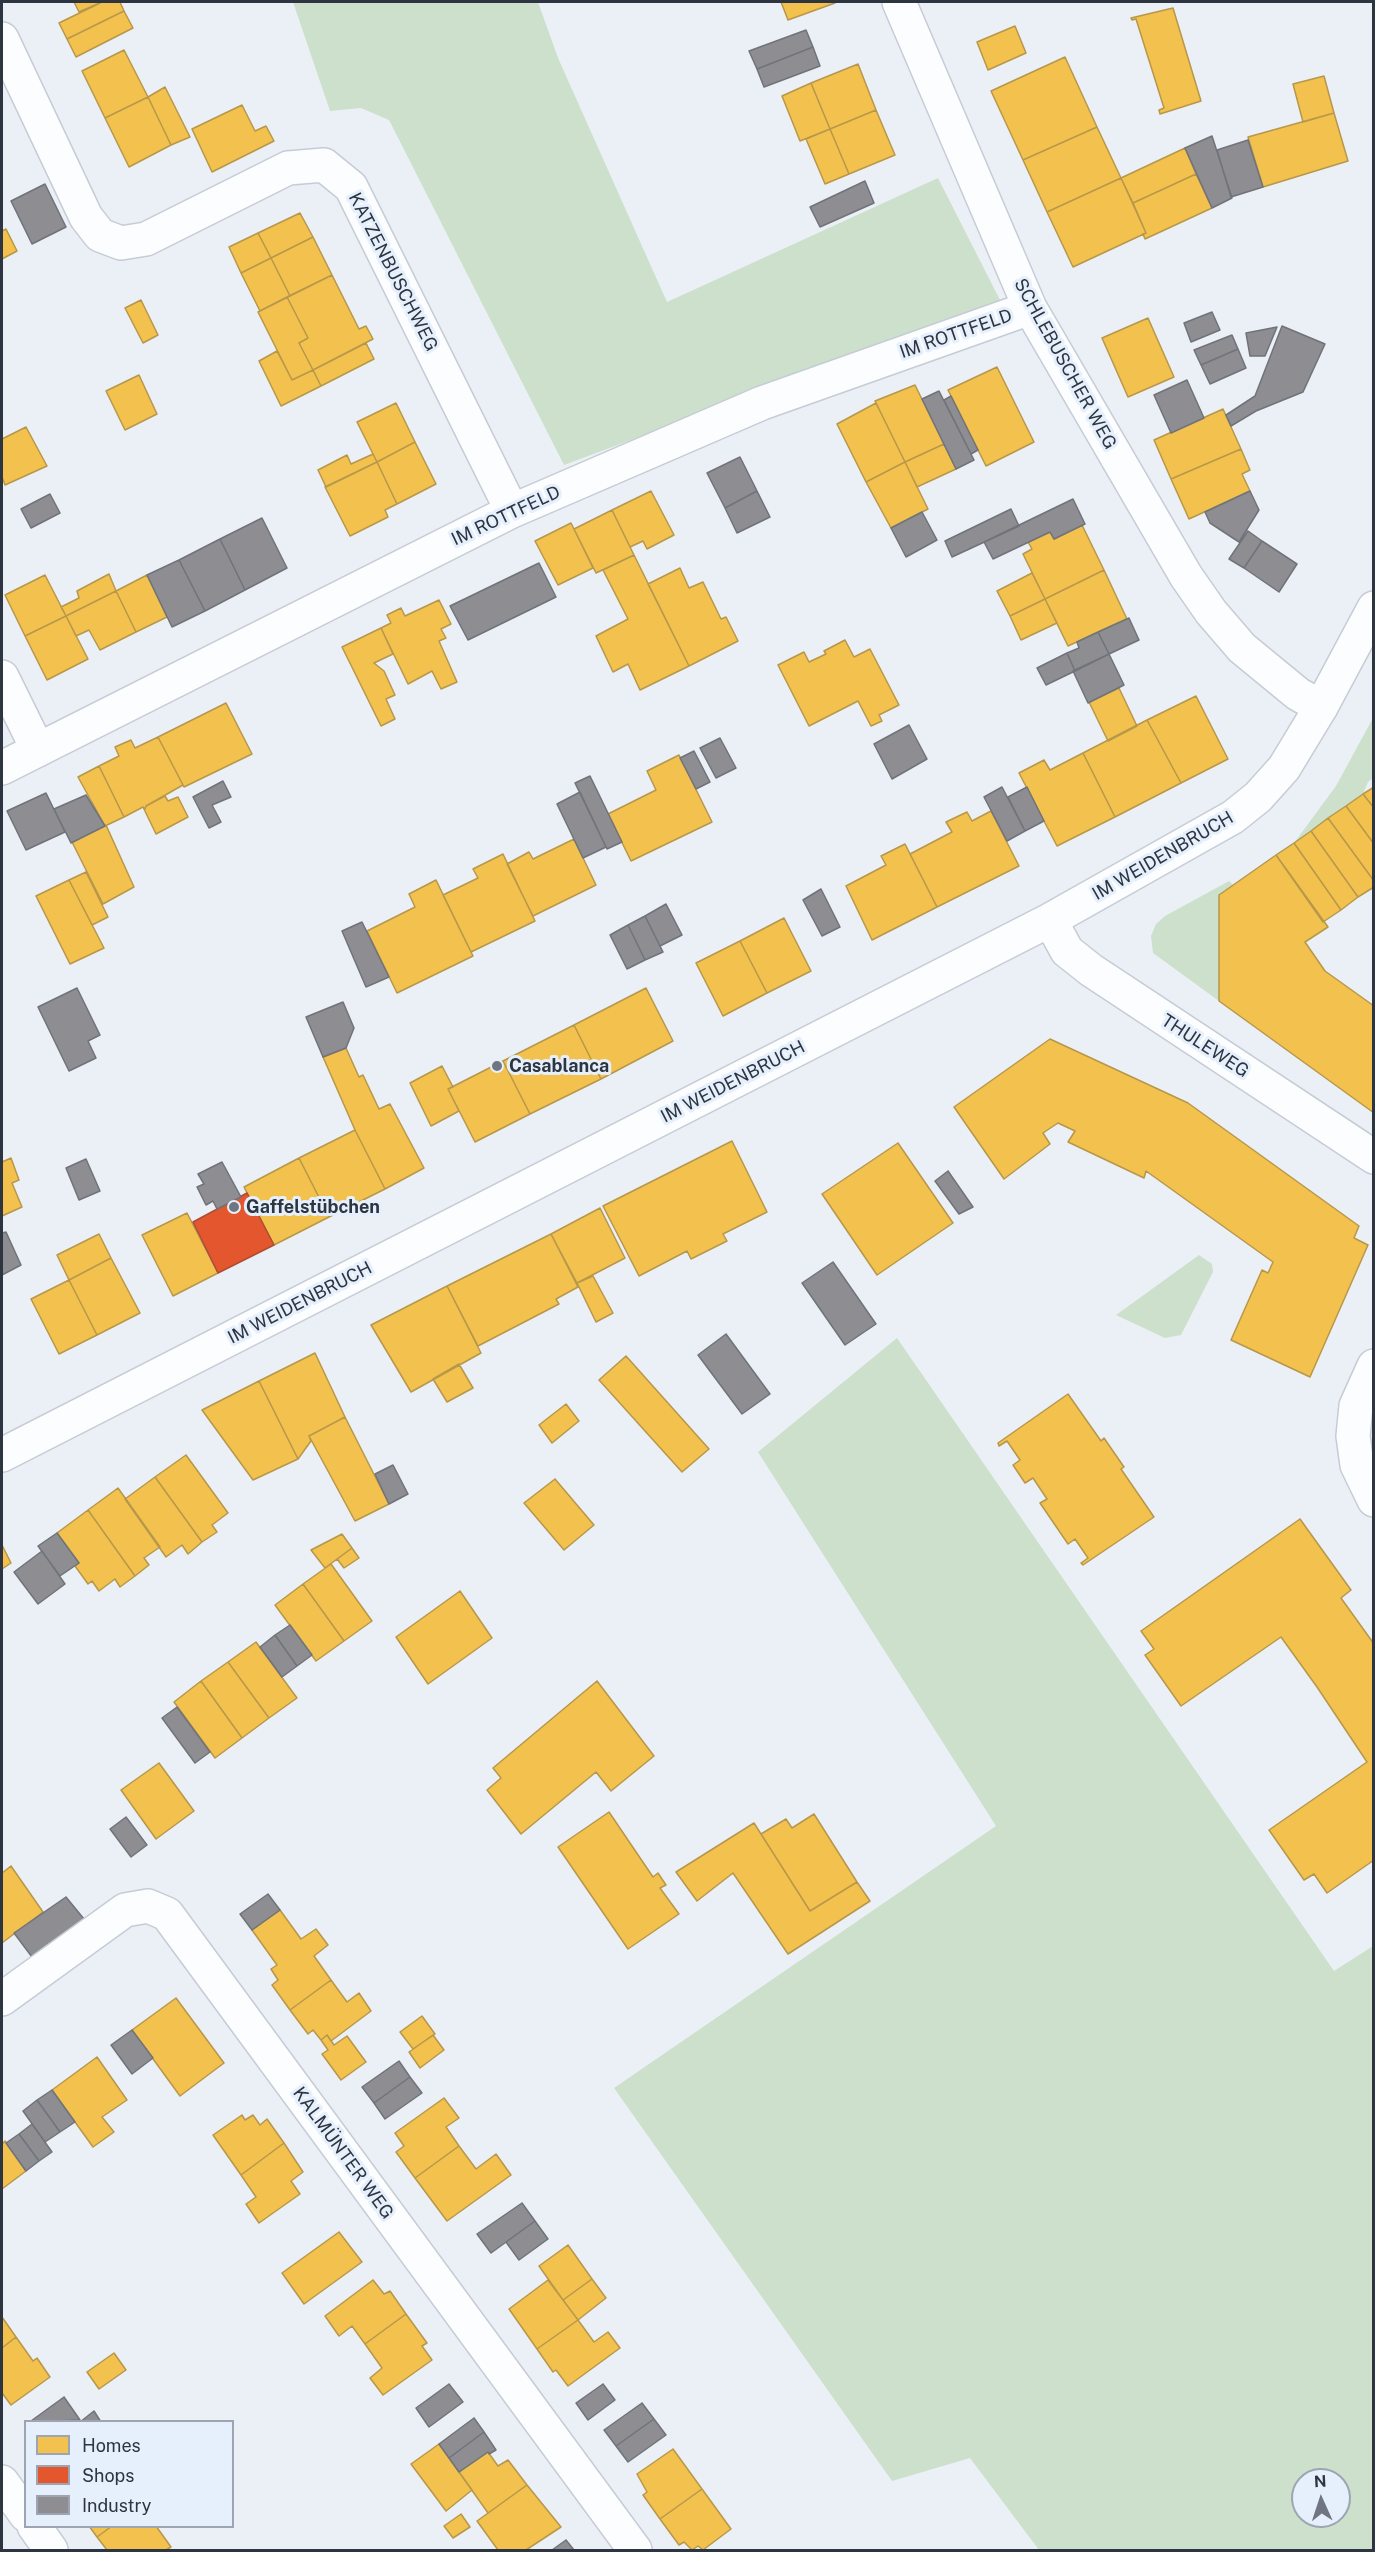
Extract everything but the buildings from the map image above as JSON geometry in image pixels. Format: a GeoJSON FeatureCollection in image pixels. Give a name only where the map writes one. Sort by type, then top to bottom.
{"type":"FeatureCollection","features":[{"type":"Feature","properties":{"kind":"street","name":"SCHLEBUSCHER WEG"},"geometry":{"type":"LineString","coordinates":[[899,2],[1030,308],[1186,576],[1211,612],[1242,648],[1298,694],[1321,707]]}},
{"type":"Feature","properties":{"kind":"street","name":"KATZENBUSCHWEG"},"geometry":{"type":"LineString","coordinates":[[2,39],[86,217],[100,235],[121,243],[146,239],[288,168],[324,165],[351,187],[512,511]]}},
{"type":"Feature","properties":{"kind":"street","name":"IM ROTTFELD"},"geometry":{"type":"LineString","coordinates":[[2,768],[512,511],[762,403],[1030,308]]}},
{"type":"Feature","properties":{"kind":"street","name":"IM WEIDENBRUCH"},"geometry":{"type":"LineString","coordinates":[[2,1455],[1050,920],[1233,817],[1258,797],[1284,768],[1321,707],[1374,608]]}},
{"type":"Feature","properties":{"kind":"street"},"geometry":{"type":"LineString","coordinates":[[2,677],[38,750]]}},
{"type":"Feature","properties":{"kind":"street","name":"THULEWEG"},"geometry":{"type":"LineString","coordinates":[[1050,920],[1067,951],[1091,970],[1374,1157]]}},
{"type":"Feature","properties":{"kind":"street"},"geometry":{"type":"LineString","coordinates":[[1374,1366],[1356,1406],[1353,1436],[1357,1465],[1374,1500]]}},
{"type":"Feature","properties":{"kind":"street","name":"KALMÜNTER WEG"},"geometry":{"type":"LineString","coordinates":[[2,1999],[125,1910],[148,1906],[167,1914],[635,2550]]}},
{"type":"Feature","properties":{"kind":"street"},"geometry":{"type":"LineString","coordinates":[[2,2482],[24,2512]]}},
{"type":"Feature","properties":{"kind":"street"},"geometry":{"type":"LineString","coordinates":[[35,2528],[51,2550]]}},
{"type":"Feature","properties":{"kind":"green space"},"geometry":{"type":"Polygon","coordinates":[[[293,2],[538,2],[558,58],[667,302],[938,178],[1001,302],[564,465],[389,120],[361,108],[330,111],[293,2]]]}},
{"type":"Feature","properties":{"kind":"green space"},"geometry":{"type":"Polygon","coordinates":[[[1373,718],[1373,778],[1368,782],[1363,794],[1294,843],[1336,786],[1373,718]]]}},
{"type":"Feature","properties":{"kind":"green space"},"geometry":{"type":"Polygon","coordinates":[[[1229,881],[1233,885],[1219,895],[1219,1001],[1153,953],[1151,936],[1156,924],[1165,916],[1229,881]]]}},
{"type":"Feature","properties":{"kind":"green space"},"geometry":{"type":"Polygon","coordinates":[[[1199,1255],[1212,1264],[1213,1272],[1181,1335],[1165,1338],[1116,1315],[1199,1255]]]}},
{"type":"Feature","properties":{"kind":"green space"},"geometry":{"type":"Polygon","coordinates":[[[897,1338],[1334,1971],[1373,1946],[1373,2550],[1039,2550],[970,2458],[892,2481],[614,2088],[996,1826],[758,1452],[897,1338]]]}},
{"type":"Feature","properties":{"kind":"place","name":"Casablanca"},"geometry":{"type":"Point","coordinates":[497,1066]}},
{"type":"Feature","properties":{"kind":"place","name":"Gaffelstübchen"},"geometry":{"type":"Point","coordinates":[234,1207]}}]}
